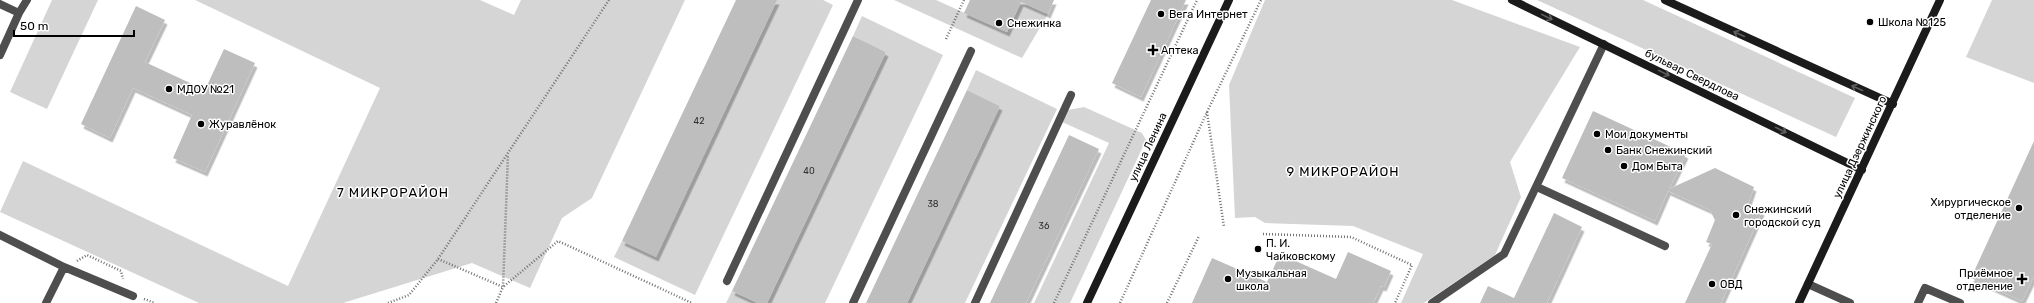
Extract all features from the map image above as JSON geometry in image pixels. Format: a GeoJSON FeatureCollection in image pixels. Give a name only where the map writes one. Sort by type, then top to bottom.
{"type":"FeatureCollection","features":[{"type":"Feature","properties":{"kind":"street","name":"улица Ленина"},"geometry":{"type":"LineString","coordinates":[[1087,303],[1229,0]]}},
{"type":"Feature","properties":{"kind":"street","name":"бульвар Свердлова"},"geometry":{"type":"LineString","coordinates":[[1512,0],[1862,170]]}},
{"type":"Feature","properties":{"kind":"street"},"geometry":{"type":"LineString","coordinates":[[1665,0],[1892,104]]}},
{"type":"Feature","properties":{"kind":"street","name":"улица Дзержинского"},"geometry":{"type":"LineString","coordinates":[[1799,303],[1940,0]]}},
{"type":"Feature","properties":{"kind":"lane"},"geometry":{"type":"LineString","coordinates":[[0,55],[19,13],[27,0]]}},
{"type":"Feature","properties":{"kind":"lane"},"geometry":{"type":"LineString","coordinates":[[727,281],[858,0]]}},
{"type":"Feature","properties":{"kind":"lane"},"geometry":{"type":"LineString","coordinates":[[0,4],[19,13]]}},
{"type":"Feature","properties":{"kind":"lane"},"geometry":{"type":"LineString","coordinates":[[1432,303],[1504,254],[1604,44]]}},
{"type":"Feature","properties":{"kind":"lane"},"geometry":{"type":"LineString","coordinates":[[853,303],[971,51]]}},
{"type":"Feature","properties":{"kind":"lane"},"geometry":{"type":"LineString","coordinates":[[975,303],[1071,95]]}},
{"type":"Feature","properties":{"kind":"lane"},"geometry":{"type":"LineString","coordinates":[[1537,187],[1665,246]]}},
{"type":"Feature","properties":{"kind":"lane"},"geometry":{"type":"LineString","coordinates":[[0,235],[64,267],[133,296]]}},
{"type":"Feature","properties":{"kind":"lane"},"geometry":{"type":"LineString","coordinates":[[46,303],[64,267]]}},
{"type":"Feature","properties":{"kind":"lane"},"geometry":{"type":"LineString","coordinates":[[1808,284],[1850,303]]}},
{"type":"Feature","properties":{"kind":"lane"},"geometry":{"type":"LineString","coordinates":[[1918,303],[1925,288],[1960,303]]}},
{"type":"Feature","properties":{"kind":"path"},"geometry":{"type":"LineString","coordinates":[[388,303],[409,295],[438,258],[609,0]]}},
{"type":"Feature","properties":{"kind":"path"},"geometry":{"type":"LineString","coordinates":[[946,39],[964,0]]}},
{"type":"Feature","properties":{"kind":"path"},"geometry":{"type":"LineString","coordinates":[[1054,303],[1197,0]]}},
{"type":"Feature","properties":{"kind":"path"},"geometry":{"type":"LineString","coordinates":[[1120,303],[1207,112],[1261,0]]}},
{"type":"Feature","properties":{"kind":"path"},"geometry":{"type":"LineString","coordinates":[[1207,112],[1224,227]]}},
{"type":"Feature","properties":{"kind":"path"},"geometry":{"type":"LineString","coordinates":[[496,303],[503,287],[508,153]]}},
{"type":"Feature","properties":{"kind":"path"},"geometry":{"type":"LineString","coordinates":[[1263,234],[1351,237],[1412,265],[1395,303]]}},
{"type":"Feature","properties":{"kind":"path"},"geometry":{"type":"LineString","coordinates":[[1167,303],[1199,236]]}},
{"type":"Feature","properties":{"kind":"path"},"geometry":{"type":"LineString","coordinates":[[503,287],[558,241],[692,303]]}},
{"type":"Feature","properties":{"kind":"path"},"geometry":{"type":"LineString","coordinates":[[438,258],[503,287]]}},
{"type":"Feature","properties":{"kind":"shaded area"},"geometry":{"type":"Polygon","coordinates":[[[52,0],[98,0],[47,109],[10,92],[52,0]]]}},
{"type":"Feature","properties":{"kind":"shaded area"},"geometry":{"type":"Polygon","coordinates":[[[195,0],[480,0],[514,15],[521,0],[685,0],[592,198],[562,218],[530,288],[472,263],[343,303],[199,303],[0,212],[23,161],[288,286],[380,88],[195,0]]]}},
{"type":"Feature","properties":{"kind":"shaded area"},"geometry":{"type":"Polygon","coordinates":[[[772,0],[823,0],[833,5],[695,295],[614,257],[622,241],[656,256],[776,2],[772,0]]]}},
{"type":"Feature","properties":{"kind":"shaded area"},"geometry":{"type":"Polygon","coordinates":[[[894,0],[936,0],[1007,32],[1021,2],[1048,14],[1022,58],[894,0]]]}},
{"type":"Feature","properties":{"kind":"shaded area"},"geometry":{"type":"Polygon","coordinates":[[[1265,0],[1452,0],[1580,47],[1510,162],[1521,197],[1495,255],[1424,303],[1401,303],[1423,254],[1353,226],[1265,223],[1255,217],[1235,218],[1229,85],[1265,0]]]}},
{"type":"Feature","properties":{"kind":"shaded area"},"geometry":{"type":"Polygon","coordinates":[[[1537,0],[1643,0],[1855,98],[1836,137],[1537,0]]]}},
{"type":"Feature","properties":{"kind":"shaded area"},"geometry":{"type":"Polygon","coordinates":[[[1992,0],[2034,0],[2034,83],[1966,57],[1992,0]]]}},
{"type":"Feature","properties":{"kind":"shaded area"},"geometry":{"type":"Polygon","coordinates":[[[862,16],[943,55],[825,303],[767,303],[886,52],[853,36],[862,16]]]}},
{"type":"Feature","properties":{"kind":"shaded area"},"geometry":{"type":"Polygon","coordinates":[[[976,70],[1057,109],[965,303],[907,303],[1000,106],[967,90],[976,70]]]}},
{"type":"Feature","properties":{"kind":"shaded area"},"geometry":{"type":"Polygon","coordinates":[[[1084,107],[1142,133],[1146,140],[1070,303],[1034,303],[1109,143],[1062,122],[1068,110],[1084,107]]]}},
{"type":"Feature","properties":{"kind":"shaded area"},"geometry":{"type":"Polygon","coordinates":[[[732,291],[758,303],[726,303],[732,291]]]}},
{"type":"Feature","properties":{"kind":"building"},"geometry":{"type":"Polygon","coordinates":[[[736,0],[777,0],[656,257],[622,241],[736,0]]]}},
{"type":"Feature","properties":{"kind":"building","name":"Снежинка"},"geometry":{"type":"Polygon","coordinates":[[[970,0],[1054,0],[1048,14],[1021,2],[1007,32],[964,13],[970,0]]]}},
{"type":"Feature","properties":{"kind":"building"},"geometry":{"type":"Polygon","coordinates":[[[1151,0],[1186,0],[1141,97],[1112,83],[1151,0]]]}},
{"type":"Feature","properties":{"kind":"building","name":"МДОУ №21"},"geometry":{"type":"Polygon","coordinates":[[[136,6],[165,20],[145,62],[205,90],[224,49],[255,63],[205,172],[173,158],[192,115],[133,88],[110,138],[81,124],[136,6]]]}},
{"type":"Feature","properties":{"kind":"building"},"geometry":{"type":"Polygon","coordinates":[[[853,36],[886,52],[767,303],[758,303],[732,291],[853,36]]]}},
{"type":"Feature","properties":{"kind":"building"},"geometry":{"type":"Polygon","coordinates":[[[967,90],[1000,106],[907,303],[866,303],[967,90]]]}},
{"type":"Feature","properties":{"kind":"building"},"geometry":{"type":"Polygon","coordinates":[[[1593,111],[1686,154],[1669,189],[1715,168],[1754,187],[1748,204],[1762,211],[1721,303],[1685,303],[1712,244],[1706,242],[1715,220],[1710,210],[1668,191],[1655,221],[1562,178],[1593,111]]]}},
{"type":"Feature","properties":{"kind":"building"},"geometry":{"type":"Polygon","coordinates":[[[1069,135],[1099,149],[1026,303],[990,303],[1069,135]]]}},
{"type":"Feature","properties":{"kind":"building","name":"Хирургическое отделение"},"geometry":{"type":"Polygon","coordinates":[[[2034,141],[2034,276],[2022,301],[1971,278],[2034,141]]]}},
{"type":"Feature","properties":{"kind":"building"},"geometry":{"type":"Polygon","coordinates":[[[1554,213],[1582,227],[1547,303],[1480,303],[1488,286],[1514,298],[1554,213]]]}},
{"type":"Feature","properties":{"kind":"building","name":"Музыкальная школа"},"geometry":{"type":"Polygon","coordinates":[[[1348,252],[1391,271],[1384,287],[1381,286],[1373,303],[1192,303],[1212,258],[1267,282],[1280,254],[1336,279],[1348,252]]]}},
{"type":"Feature","properties":{"kind":"place","name":"Вега Интернет"},"geometry":{"type":"Point","coordinates":[1161,14]}},
{"type":"Feature","properties":{"kind":"place","name":"Школа №125"},"geometry":{"type":"Point","coordinates":[1870,22]}},
{"type":"Feature","properties":{"kind":"place","name":"Снежинка"},"geometry":{"type":"Point","coordinates":[999,23]}},
{"type":"Feature","properties":{"kind":"place","name":"Аптека"},"geometry":{"type":"Point","coordinates":[1153,50]}},
{"type":"Feature","properties":{"kind":"place","name":"МДОУ №21"},"geometry":{"type":"Point","coordinates":[169,89]}},
{"type":"Feature","properties":{"kind":"place","name":"Журавлёнок"},"geometry":{"type":"Point","coordinates":[201,124]}},
{"type":"Feature","properties":{"kind":"place","name":"Мои документы"},"geometry":{"type":"Point","coordinates":[1597,134]}},
{"type":"Feature","properties":{"kind":"place","name":"Банк Снежинский"},"geometry":{"type":"Point","coordinates":[1608,150]}},
{"type":"Feature","properties":{"kind":"place","name":"Дом Быта"},"geometry":{"type":"Point","coordinates":[1624,166]}},
{"type":"Feature","properties":{"kind":"place","name":"Хирургическое отделение"},"geometry":{"type":"Point","coordinates":[2019,208]}},
{"type":"Feature","properties":{"kind":"place","name":"Снежинский городской суд"},"geometry":{"type":"Point","coordinates":[1736,215]}},
{"type":"Feature","properties":{"kind":"place","name":"П. И. Чайковскому"},"geometry":{"type":"Point","coordinates":[1258,249]}},
{"type":"Feature","properties":{"kind":"place","name":"Музыкальная школа"},"geometry":{"type":"Point","coordinates":[1228,279]}},
{"type":"Feature","properties":{"kind":"place","name":"Приёмное отделение"},"geometry":{"type":"Point","coordinates":[2022,279]}},
{"type":"Feature","properties":{"kind":"place","name":"ОВД"},"geometry":{"type":"Point","coordinates":[1712,284]}},
{"type":"Feature","properties":{"kind":"district","name":"9 МИКРОРАЙОН"},"geometry":{"type":"Point","coordinates":[1343,171]}},
{"type":"Feature","properties":{"kind":"district","name":"7 МИКРОРАЙОН"},"geometry":{"type":"Point","coordinates":[393,192]}}]}
